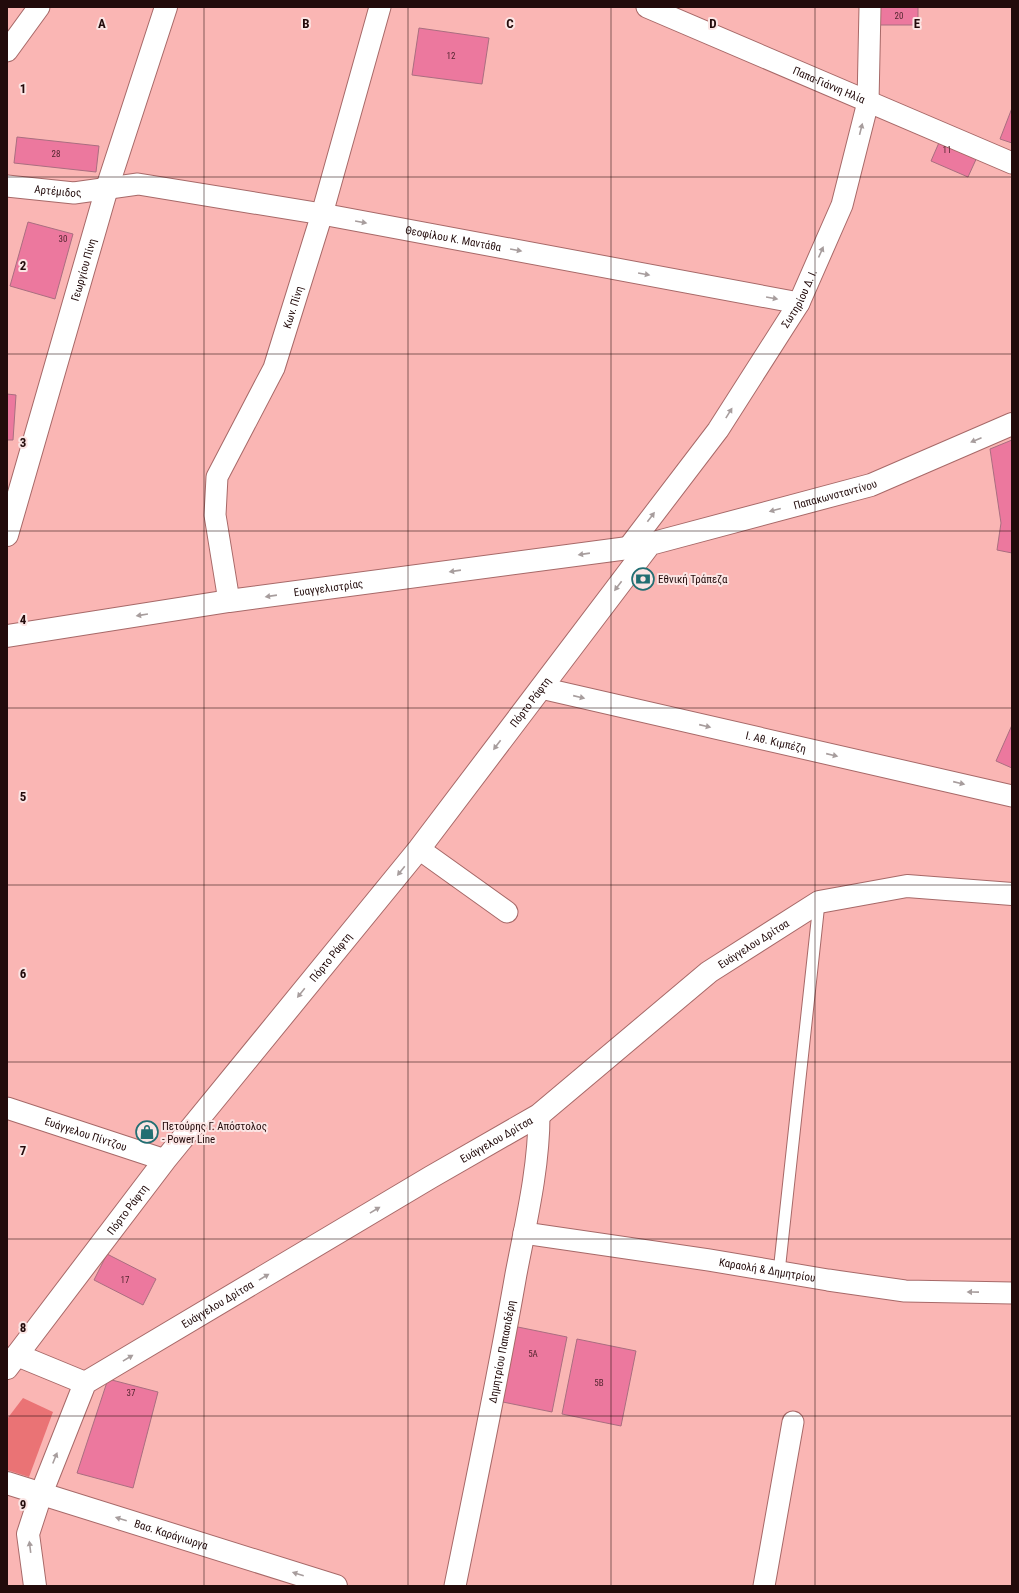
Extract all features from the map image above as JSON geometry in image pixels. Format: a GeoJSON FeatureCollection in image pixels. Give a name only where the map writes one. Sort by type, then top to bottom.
{"type":"FeatureCollection","features":[{"type":"Feature","properties":{"kind":"street"},"geometry":{"type":"LineString","coordinates":[[7,51],[39,7]]}},
{"type":"Feature","properties":{"kind":"street","name":"Γεωργίου Πίνη"},"geometry":{"type":"LineString","coordinates":[[7,535],[107,188],[166,7]]}},
{"type":"Feature","properties":{"kind":"street","name":"Κων. Πίνη"},"geometry":{"type":"LineString","coordinates":[[229,601],[215,515],[217,478],[274,368],[322,214],[380,7]]}},
{"type":"Feature","properties":{"kind":"street","name":"Παπα-Γιάννη Ηλία"},"geometry":{"type":"LineString","coordinates":[[647,7],[1012,164]]}},
{"type":"Feature","properties":{"kind":"street","name":"Σωτηρίου Δ. Ι."},"geometry":{"type":"LineString","coordinates":[[628,548],[718,430],[799,303],[842,206],[868,102],[870,7]]}},
{"type":"Feature","properties":{"kind":"street","name":"Θεοφίλου Κ. Μαντάθα"},"geometry":{"type":"LineString","coordinates":[[107,188],[138,184],[322,214],[799,303]]}},
{"type":"Feature","properties":{"kind":"street","name":"Αρτέμιδος"},"geometry":{"type":"LineString","coordinates":[[7,186],[74,193],[107,188]]}},
{"type":"Feature","properties":{"kind":"street","name":"Παπακωνσταντίνου"},"geometry":{"type":"LineString","coordinates":[[650,544],[872,485],[1012,424]]}},
{"type":"Feature","properties":{"kind":"street","name":"Ευαγγελιστρίας"},"geometry":{"type":"LineString","coordinates":[[7,636],[229,601],[650,544]]}},
{"type":"Feature","properties":{"kind":"street","name":"Πόρτο Ράφτη"},"geometry":{"type":"LineString","coordinates":[[12,1362],[165,1160],[419,849],[650,544]]}},
{"type":"Feature","properties":{"kind":"street","name":"Ι. Αθ. Κιμπέζη"},"geometry":{"type":"LineString","coordinates":[[541,688],[1012,796]]}},
{"type":"Feature","properties":{"kind":"street"},"geometry":{"type":"LineString","coordinates":[[419,849],[507,912]]}},
{"type":"Feature","properties":{"kind":"street","name":"Ευάγγελου Δρίτσα"},"geometry":{"type":"LineString","coordinates":[[85,1383],[424,1181],[539,1115],[710,972],[819,902],[907,886],[1012,894]]}},
{"type":"Feature","properties":{"kind":"street","name":"Ευάγγελου Πίντζου"},"geometry":{"type":"LineString","coordinates":[[7,1108],[165,1160]]}},
{"type":"Feature","properties":{"kind":"street","name":"Δημητρίου Παπασιδέρη"},"geometry":{"type":"LineString","coordinates":[[455,1586],[499,1371],[524,1233],[538,1150],[539,1115]]}},
{"type":"Feature","properties":{"kind":"street","name":"Καραολή & Δημητρίου"},"geometry":{"type":"LineString","coordinates":[[524,1233],[905,1291],[1012,1293]]}},
{"type":"Feature","properties":{"kind":"street"},"geometry":{"type":"LineString","coordinates":[[12,1362],[85,1383],[41,1494],[28,1534],[35,1586]]}},
{"type":"Feature","properties":{"kind":"street"},"geometry":{"type":"LineString","coordinates":[[764,1586],[793,1422]]}},
{"type":"Feature","properties":{"kind":"street","name":"Βασ. Καράγιωργα"},"geometry":{"type":"LineString","coordinates":[[7,1483],[336,1586]]}},
{"type":"Feature","properties":{"kind":"lane"},"geometry":{"type":"LineString","coordinates":[[779,1272],[819,902]]}},
{"type":"Feature","properties":{"kind":"shaded area"},"geometry":{"type":"Polygon","coordinates":[[[23,1398],[53,1412],[29,1477],[7,1470],[7,1419],[23,1398]]]}},
{"type":"Feature","properties":{"kind":"building"},"geometry":{"type":"Polygon","coordinates":[[[880,7],[918,7],[918,25],[879,25],[880,7]]]}},
{"type":"Feature","properties":{"kind":"building"},"geometry":{"type":"Polygon","coordinates":[[[419,28],[489,38],[482,84],[412,75],[419,28]]]}},
{"type":"Feature","properties":{"kind":"building"},"geometry":{"type":"Polygon","coordinates":[[[1012,108],[1012,143],[1000,139],[1012,108]]]}},
{"type":"Feature","properties":{"kind":"building"},"geometry":{"type":"Polygon","coordinates":[[[17,137],[99,146],[96,172],[14,163],[17,137]]]}},
{"type":"Feature","properties":{"kind":"building"},"geometry":{"type":"Polygon","coordinates":[[[941,138],[978,155],[968,177],[931,161],[941,138]]]}},
{"type":"Feature","properties":{"kind":"building"},"geometry":{"type":"Polygon","coordinates":[[[28,222],[73,234],[55,299],[10,286],[28,222]]]}},
{"type":"Feature","properties":{"kind":"building"},"geometry":{"type":"Polygon","coordinates":[[[7,394],[16,395],[13,440],[7,440],[7,394]]]}},
{"type":"Feature","properties":{"kind":"building"},"geometry":{"type":"Polygon","coordinates":[[[1012,440],[1012,553],[997,550],[1001,523],[990,449],[1012,440]]]}},
{"type":"Feature","properties":{"kind":"building"},"geometry":{"type":"Polygon","coordinates":[[[1012,725],[1012,768],[996,761],[1012,725]]]}},
{"type":"Feature","properties":{"kind":"building"},"geometry":{"type":"Polygon","coordinates":[[[107,1254],[156,1279],[143,1305],[94,1280],[107,1254]]]}},
{"type":"Feature","properties":{"kind":"building"},"geometry":{"type":"Polygon","coordinates":[[[508,1325],[567,1337],[552,1412],[493,1400],[508,1325]]]}},
{"type":"Feature","properties":{"kind":"building"},"geometry":{"type":"Polygon","coordinates":[[[577,1339],[636,1351],[621,1426],[562,1414],[577,1339]]]}},
{"type":"Feature","properties":{"kind":"building"},"geometry":{"type":"Polygon","coordinates":[[[108,1379],[158,1392],[133,1488],[77,1473],[108,1379]]]}},
{"type":"Feature","properties":{"kind":"place","name":"Εθνική Τράπεζα"},"geometry":{"type":"Point","coordinates":[643,579]}},
{"type":"Feature","properties":{"kind":"place","name":"Πετούρης Γ. Απόστολος - Power Line"},"geometry":{"type":"Point","coordinates":[147,1132]}}]}
